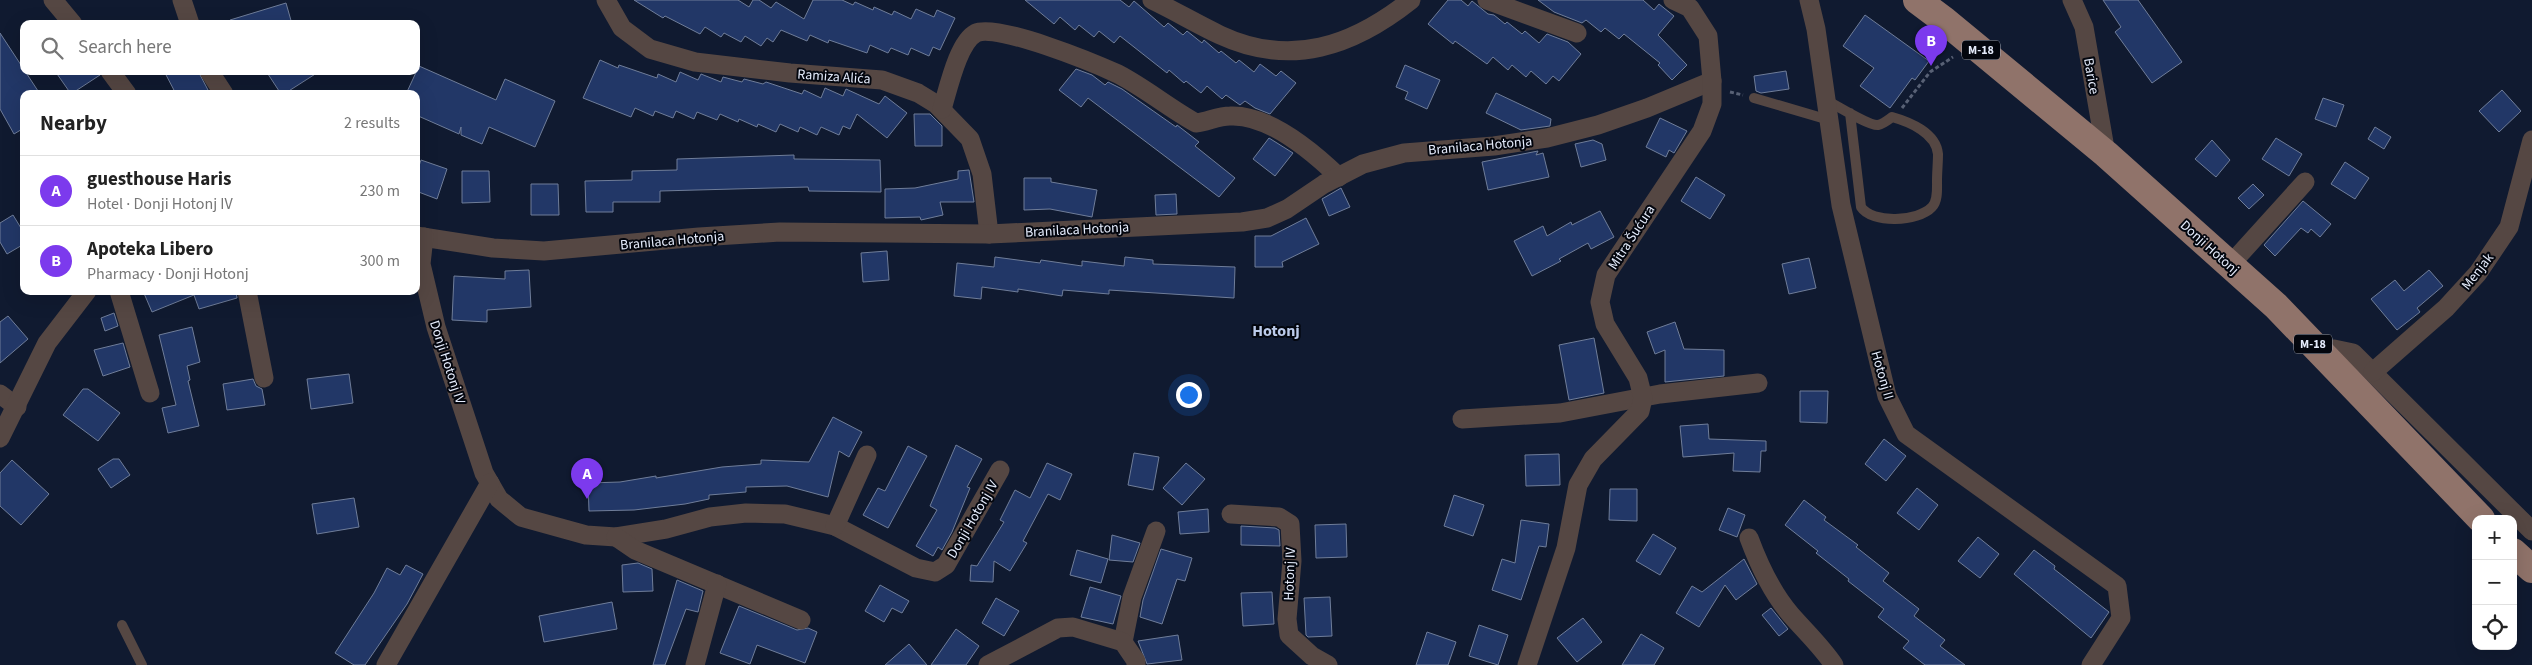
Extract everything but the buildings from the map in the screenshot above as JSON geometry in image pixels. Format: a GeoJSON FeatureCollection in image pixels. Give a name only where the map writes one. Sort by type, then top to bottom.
{"type":"FeatureCollection","features":[{"type":"Feature","properties":{"kind":"main road","name":"Donji Hotonj"},"geometry":{"type":"LineString","coordinates":[[1917,0],[1944,14],[1971,42],[2106,154],[2276,306],[2477,515]]}},
{"type":"Feature","properties":{"kind":"main road"},"geometry":{"type":"LineString","coordinates":[[2517,556],[2532,570]]}},
{"type":"Feature","properties":{"kind":"street"},"geometry":{"type":"LineString","coordinates":[[53,0],[70,20]]}},
{"type":"Feature","properties":{"kind":"street"},"geometry":{"type":"LineString","coordinates":[[182,0],[189,20]]}},
{"type":"Feature","properties":{"kind":"street","name":"Ramiza Alića"},"geometry":{"type":"LineString","coordinates":[[606,0],[622,28],[650,49],[695,62],[790,73],[882,80],[918,93],[942,109],[970,139],[982,174],[989,234]]}},
{"type":"Feature","properties":{"kind":"street"},"geometry":{"type":"LineString","coordinates":[[1152,0],[1222,35],[1274,50],[1303,51],[1329,46],[1353,38],[1380,23],[1411,0]]}},
{"type":"Feature","properties":{"kind":"street"},"geometry":{"type":"LineString","coordinates":[[1488,0],[1577,33]]}},
{"type":"Feature","properties":{"kind":"street"},"geometry":{"type":"LineString","coordinates":[[1673,0],[1690,8],[1708,36],[1712,85]]}},
{"type":"Feature","properties":{"kind":"street","name":"Hotonj II"},"geometry":{"type":"LineString","coordinates":[[1809,0],[1816,29],[1840,205],[1891,404],[1906,434],[2117,586],[2121,618],[2090,665]]}},
{"type":"Feature","properties":{"kind":"street","name":"Barice"},"geometry":{"type":"LineString","coordinates":[[2072,0],[2084,27],[2106,154]]}},
{"type":"Feature","properties":{"kind":"street"},"geometry":{"type":"LineString","coordinates":[[942,109],[963,47],[975,34],[988,30],[1002,32],[1048,47],[1117,74],[1196,123],[1229,116],[1247,117],[1276,130],[1310,150],[1339,176]]}},
{"type":"Feature","properties":{"kind":"street"},"geometry":{"type":"LineString","coordinates":[[113,75],[123,90]]}},
{"type":"Feature","properties":{"kind":"street"},"geometry":{"type":"LineString","coordinates":[[211,75],[221,90]]}},
{"type":"Feature","properties":{"kind":"street","name":"Branilaca Hotonja"},"geometry":{"type":"LineString","coordinates":[[420,236],[493,248],[544,251],[699,237],[780,232],[989,234],[1242,222],[1258,220],[1287,209],[1339,176],[1363,164],[1404,153],[1494,146],[1564,134],[1712,85]]}},
{"type":"Feature","properties":{"kind":"street","name":"Mitra Šućura"},"geometry":{"type":"LineString","coordinates":[[1643,398],[1638,378],[1605,324],[1600,302],[1606,275],[1702,131],[1712,104],[1712,85]]}},
{"type":"Feature","properties":{"kind":"street","name":"Menjak"},"geometry":{"type":"LineString","coordinates":[[2373,372],[2446,308],[2478,273],[2509,227],[2532,140]]}},
{"type":"Feature","properties":{"kind":"street"},"geometry":{"type":"LineString","coordinates":[[2230,265],[2305,182]]}},
{"type":"Feature","properties":{"kind":"street","name":"Donji Hotonj IV"},"geometry":{"type":"LineString","coordinates":[[420,236],[421,264],[436,327],[484,473],[499,499],[521,517],[586,535],[616,537],[666,529],[710,517],[746,513],[785,514],[835,526],[916,568],[935,572],[946,565],[1000,470]]}},
{"type":"Feature","properties":{"kind":"street"},"geometry":{"type":"LineString","coordinates":[[0,438],[47,343],[84,295]]}},
{"type":"Feature","properties":{"kind":"street"},"geometry":{"type":"LineString","coordinates":[[120,295],[150,393]]}},
{"type":"Feature","properties":{"kind":"street"},"geometry":{"type":"LineString","coordinates":[[248,295],[264,378]]}},
{"type":"Feature","properties":{"kind":"street"},"geometry":{"type":"LineString","coordinates":[[2321,352],[2334,349],[2353,353],[2532,531]]}},
{"type":"Feature","properties":{"kind":"street"},"geometry":{"type":"LineString","coordinates":[[1462,419],[1560,413],[1643,398],[1758,383]]}},
{"type":"Feature","properties":{"kind":"street"},"geometry":{"type":"LineString","coordinates":[[0,394],[17,406]]}},
{"type":"Feature","properties":{"kind":"street"},"geometry":{"type":"LineString","coordinates":[[1527,665],[1566,548],[1578,485],[1593,459],[1640,411],[1643,398]]}},
{"type":"Feature","properties":{"kind":"street"},"geometry":{"type":"LineString","coordinates":[[835,526],[867,455]]}},
{"type":"Feature","properties":{"kind":"street"},"geometry":{"type":"LineString","coordinates":[[386,665],[490,483]]}},
{"type":"Feature","properties":{"kind":"street","name":"Hotonj IV"},"geometry":{"type":"LineString","coordinates":[[1231,514],[1280,517],[1290,524],[1292,561],[1287,619],[1289,635],[1312,656],[1328,665]]}},
{"type":"Feature","properties":{"kind":"street"},"geometry":{"type":"LineString","coordinates":[[1123,642],[1132,597],[1156,531]]}},
{"type":"Feature","properties":{"kind":"street","name":"Donji Hotonj IV"},"geometry":{"type":"LineString","coordinates":[[616,537],[635,550],[801,620]]}},
{"type":"Feature","properties":{"kind":"street"},"geometry":{"type":"LineString","coordinates":[[1749,538],[1759,564],[1778,598],[1819,644],[1834,665]]}},
{"type":"Feature","properties":{"kind":"street"},"geometry":{"type":"LineString","coordinates":[[695,665],[717,584]]}},
{"type":"Feature","properties":{"kind":"street"},"geometry":{"type":"LineString","coordinates":[[988,665],[1058,628],[1073,627],[1123,642],[1136,661],[1136,665]]}},
{"type":"Feature","properties":{"kind":"lane"},"geometry":{"type":"LineString","coordinates":[[1754,98],[1829,120]]}},
{"type":"Feature","properties":{"kind":"lane"},"geometry":{"type":"LineString","coordinates":[[1826,100],[1876,125],[1892,117],[1908,121],[1928,135],[1938,152],[1937,194],[1933,207],[1921,214],[1903,219],[1882,219],[1866,214],[1861,207],[1850,113]]}},
{"type":"Feature","properties":{"kind":"lane"},"geometry":{"type":"LineString","coordinates":[[122,625],[142,665]]}},
{"type":"Feature","properties":{"kind":"path"},"geometry":{"type":"LineString","coordinates":[[1892,117],[1913,97],[1919,83],[1930,72],[1971,42]]}},
{"type":"Feature","properties":{"kind":"path"},"geometry":{"type":"LineString","coordinates":[[1712,85],[1754,98]]}},
{"type":"Feature","properties":{"kind":"place","name":"Apoteka Libero"},"geometry":{"type":"Point","coordinates":[1931,66]}},
{"type":"Feature","properties":{"kind":"place","name":"guesthouse Haris"},"geometry":{"type":"Point","coordinates":[587,499]}},
{"type":"Feature","properties":{"kind":"district","name":"Hotonj"},"geometry":{"type":"Point","coordinates":[1276,330]}}]}
